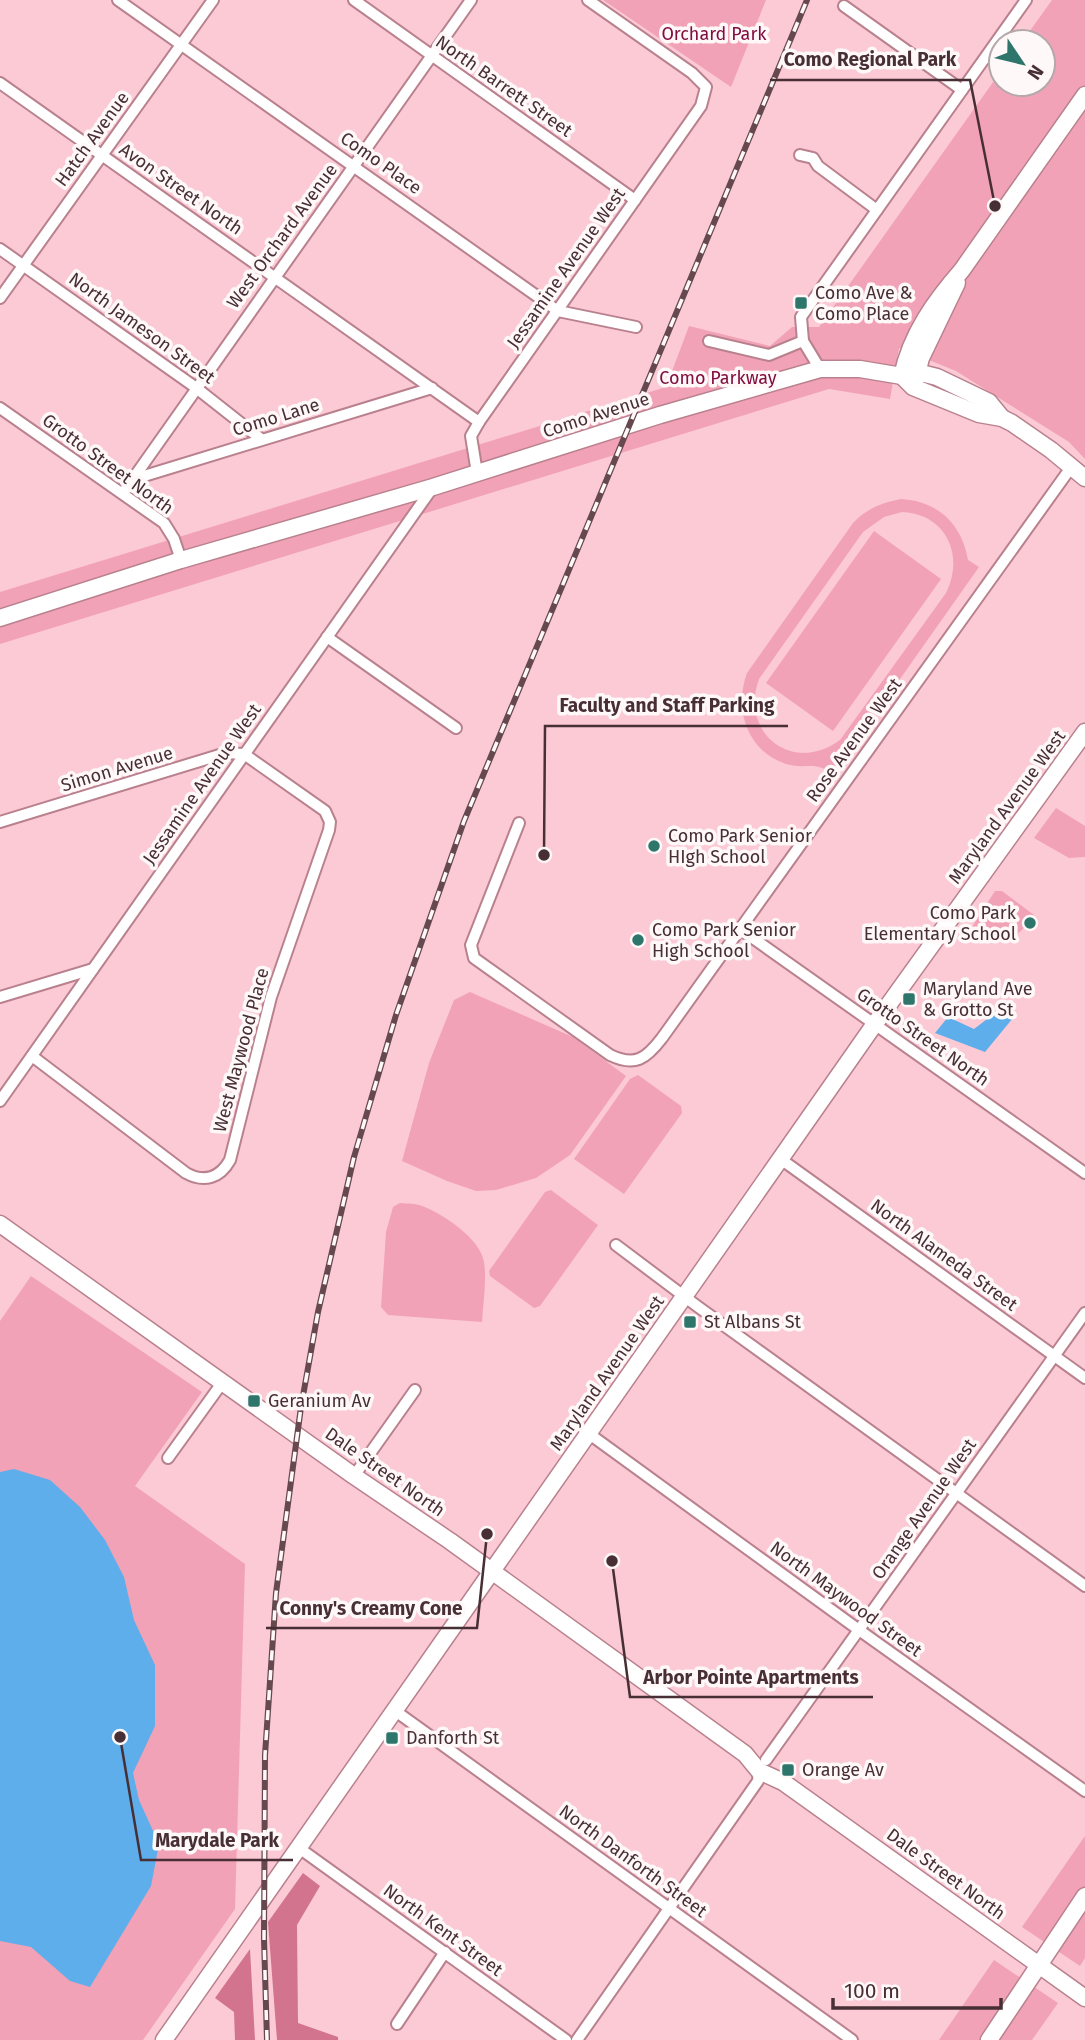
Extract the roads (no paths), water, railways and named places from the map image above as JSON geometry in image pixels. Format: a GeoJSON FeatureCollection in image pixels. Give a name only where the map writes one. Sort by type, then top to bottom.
{"type":"FeatureCollection","features":[{"type":"Feature","properties":{"kind":"street","name":"Como Place"},"geometry":{"type":"LineString","coordinates":[[118,0],[558,311],[636,327]]}},
{"type":"Feature","properties":{"kind":"street","name":"Hatch Avenue"},"geometry":{"type":"LineString","coordinates":[[0,298],[213,0]]}},
{"type":"Feature","properties":{"kind":"street","name":"North Barrett Street"},"geometry":{"type":"LineString","coordinates":[[354,0],[635,200]]}},
{"type":"Feature","properties":{"kind":"street","name":"West Orchard Avenue"},"geometry":{"type":"LineString","coordinates":[[123,493],[195,387],[471,0]]}},
{"type":"Feature","properties":{"kind":"street","name":"Jessamine Avenue West"},"geometry":{"type":"LineString","coordinates":[[477,473],[471,436],[479,422],[701,106],[706,87],[692,73],[588,0]]}},
{"type":"Feature","properties":{"kind":"street"},"geometry":{"type":"LineString","coordinates":[[820,369],[803,341],[801,317],[1026,0]]}},
{"type":"Feature","properties":{"kind":"street"},"geometry":{"type":"LineString","coordinates":[[844,6],[962,90]]}},
{"type":"Feature","properties":{"kind":"street","name":"Avon Street North"},"geometry":{"type":"LineString","coordinates":[[0,83],[479,422]]}},
{"type":"Feature","properties":{"kind":"street"},"geometry":{"type":"LineString","coordinates":[[911,378],[907,353],[940,296],[962,270],[1085,94]]}},
{"type":"Feature","properties":{"kind":"street"},"geometry":{"type":"LineString","coordinates":[[800,155],[813,158],[818,166],[877,210]]}},
{"type":"Feature","properties":{"kind":"street","name":"North Jameson Street"},"geometry":{"type":"LineString","coordinates":[[0,249],[195,387],[261,439]]}},
{"type":"Feature","properties":{"kind":"street"},"geometry":{"type":"LineString","coordinates":[[911,378],[962,270]]}},
{"type":"Feature","properties":{"kind":"street"},"geometry":{"type":"LineString","coordinates":[[936,328],[934,360],[953,385]]}},
{"type":"Feature","properties":{"kind":"street"},"geometry":{"type":"LineString","coordinates":[[709,341],[769,355],[803,341]]}},
{"type":"Feature","properties":{"kind":"street","name":"Como Avenue"},"geometry":{"type":"LineString","coordinates":[[0,618],[181,560],[433,487],[660,415],[820,369],[860,369],[911,378]]}},
{"type":"Feature","properties":{"kind":"street"},"geometry":{"type":"LineString","coordinates":[[911,378],[937,377],[989,402],[1002,418],[1032,436],[1085,478]]}},
{"type":"Feature","properties":{"kind":"street"},"geometry":{"type":"LineString","coordinates":[[911,378],[979,414],[1002,418]]}},
{"type":"Feature","properties":{"kind":"street","name":"Como Lane"},"geometry":{"type":"LineString","coordinates":[[131,480],[432,388]]}},
{"type":"Feature","properties":{"kind":"street","name":"Grotto Street North"},"geometry":{"type":"LineString","coordinates":[[0,408],[164,523],[174,539],[181,560]]}},
{"type":"Feature","properties":{"kind":"street","name":"Rose Avenue West"},"geometry":{"type":"LineString","coordinates":[[519,823],[471,945],[474,958],[610,1055],[621,1060],[634,1061],[645,1056],[662,1038],[1072,466]]}},
{"type":"Feature","properties":{"kind":"street","name":"Jessamine Avenue West"},"geometry":{"type":"LineString","coordinates":[[0,1101],[433,487]]}},
{"type":"Feature","properties":{"kind":"street"},"geometry":{"type":"LineString","coordinates":[[327,638],[456,728]]}},
{"type":"Feature","properties":{"kind":"street","name":"Maryland Avenue West"},"geometry":{"type":"LineString","coordinates":[[164,2040],[874,1025],[1085,732]]}},
{"type":"Feature","properties":{"kind":"street","name":"Simon Avenue"},"geometry":{"type":"LineString","coordinates":[[0,822],[226,753],[244,754]]}},
{"type":"Feature","properties":{"kind":"street","name":"West Maywood Place"},"geometry":{"type":"LineString","coordinates":[[32,1056],[189,1175],[205,1179],[220,1173],[226,1167],[271,997],[330,826],[325,811],[244,754]]}},
{"type":"Feature","properties":{"kind":"street","name":"Grotto Street North"},"geometry":{"type":"LineString","coordinates":[[740,929],[1085,1173]]}},
{"type":"Feature","properties":{"kind":"street"},"geometry":{"type":"LineString","coordinates":[[0,997],[93,969]]}},
{"type":"Feature","properties":{"kind":"street","name":"North Alameda Street"},"geometry":{"type":"LineString","coordinates":[[782,1160],[1085,1378]]}},
{"type":"Feature","properties":{"kind":"street","name":"Dale Street North"},"geometry":{"type":"LineString","coordinates":[[0,1224],[491,1571],[1085,1998]]}},
{"type":"Feature","properties":{"kind":"street"},"geometry":{"type":"LineString","coordinates":[[616,1245],[1085,1586]]}},
{"type":"Feature","properties":{"kind":"street","name":"Orange Avenue West"},"geometry":{"type":"LineString","coordinates":[[577,2040],[758,1781],[763,1766],[1085,1313]]}},
{"type":"Feature","properties":{"kind":"street"},"geometry":{"type":"LineString","coordinates":[[168,1458],[222,1382]]}},
{"type":"Feature","properties":{"kind":"street"},"geometry":{"type":"LineString","coordinates":[[354,1476],[415,1390]]}},
{"type":"Feature","properties":{"kind":"street","name":"North Maywood Street"},"geometry":{"type":"LineString","coordinates":[[588,1433],[1085,1791]]}},
{"type":"Feature","properties":{"kind":"street","name":"North Danforth Street"},"geometry":{"type":"LineString","coordinates":[[394,1710],[852,2040]]}},
{"type":"Feature","properties":{"kind":"street","name":"North Kent Street"},"geometry":{"type":"LineString","coordinates":[[299,1848],[566,2040]]}},
{"type":"Feature","properties":{"kind":"street"},"geometry":{"type":"LineString","coordinates":[[989,2040],[1085,1895]]}},
{"type":"Feature","properties":{"kind":"street"},"geometry":{"type":"LineString","coordinates":[[397,2024],[445,1952]]}},
{"type":"Feature","properties":{"kind":"water"},"geometry":{"type":"Polygon","coordinates":[[[999,1010],[1013,1018],[985,1052],[935,1033],[948,1017],[974,1029],[999,1010]]]}},
{"type":"Feature","properties":{"kind":"water"},"geometry":{"type":"Polygon","coordinates":[[[14,1469],[50,1480],[80,1507],[105,1540],[124,1577],[134,1620],[155,1665],[155,1726],[133,1773],[139,1800],[159,1844],[151,1886],[90,1987],[70,1981],[31,1947],[0,1941],[0,1472],[14,1469]]]}},
{"type":"Feature","properties":{"kind":"railway"},"geometry":{"type":"LineString","coordinates":[[267,2040],[264,1939],[265,1755],[276,1593],[301,1407],[318,1312],[354,1157],[396,1015],[464,821],[807,0]]}},
{"type":"Feature","properties":{"kind":"place","name":"Como Regional Park"},"geometry":{"type":"Point","coordinates":[995,206]}},
{"type":"Feature","properties":{"kind":"place","name":"Como Ave & Como Place"},"geometry":{"type":"Point","coordinates":[801,303]}},
{"type":"Feature","properties":{"kind":"place","name":"Como Park Senior HIgh School"},"geometry":{"type":"Point","coordinates":[654,846]}},
{"type":"Feature","properties":{"kind":"place","name":"Faculty and Staff Parking"},"geometry":{"type":"Point","coordinates":[544,855]}},
{"type":"Feature","properties":{"kind":"place","name":"Como Park Elementary School"},"geometry":{"type":"Point","coordinates":[1030,923]}},
{"type":"Feature","properties":{"kind":"place","name":"Como Park Senior High School"},"geometry":{"type":"Point","coordinates":[638,940]}},
{"type":"Feature","properties":{"kind":"place","name":"Maryland Ave & Grotto St"},"geometry":{"type":"Point","coordinates":[909,999]}},
{"type":"Feature","properties":{"kind":"place","name":"St Albans St"},"geometry":{"type":"Point","coordinates":[690,1322]}},
{"type":"Feature","properties":{"kind":"place","name":"Geranium Av"},"geometry":{"type":"Point","coordinates":[254,1401]}},
{"type":"Feature","properties":{"kind":"place","name":"Conny's Creamy Cone"},"geometry":{"type":"Point","coordinates":[487,1534]}},
{"type":"Feature","properties":{"kind":"place","name":"Arbor Pointe Apartments"},"geometry":{"type":"Point","coordinates":[612,1561]}},
{"type":"Feature","properties":{"kind":"place","name":"Marydale Park"},"geometry":{"type":"Point","coordinates":[120,1737]}},
{"type":"Feature","properties":{"kind":"place","name":"Danforth St"},"geometry":{"type":"Point","coordinates":[392,1738]}},
{"type":"Feature","properties":{"kind":"place","name":"Orange Av"},"geometry":{"type":"Point","coordinates":[788,1770]}},
{"type":"Feature","properties":{"kind":"park label","name":"Orchard Park"},"geometry":{"type":"Point","coordinates":[714,34]}},
{"type":"Feature","properties":{"kind":"park label","name":"Como Parkway"},"geometry":{"type":"Point","coordinates":[718,378]}}]}
